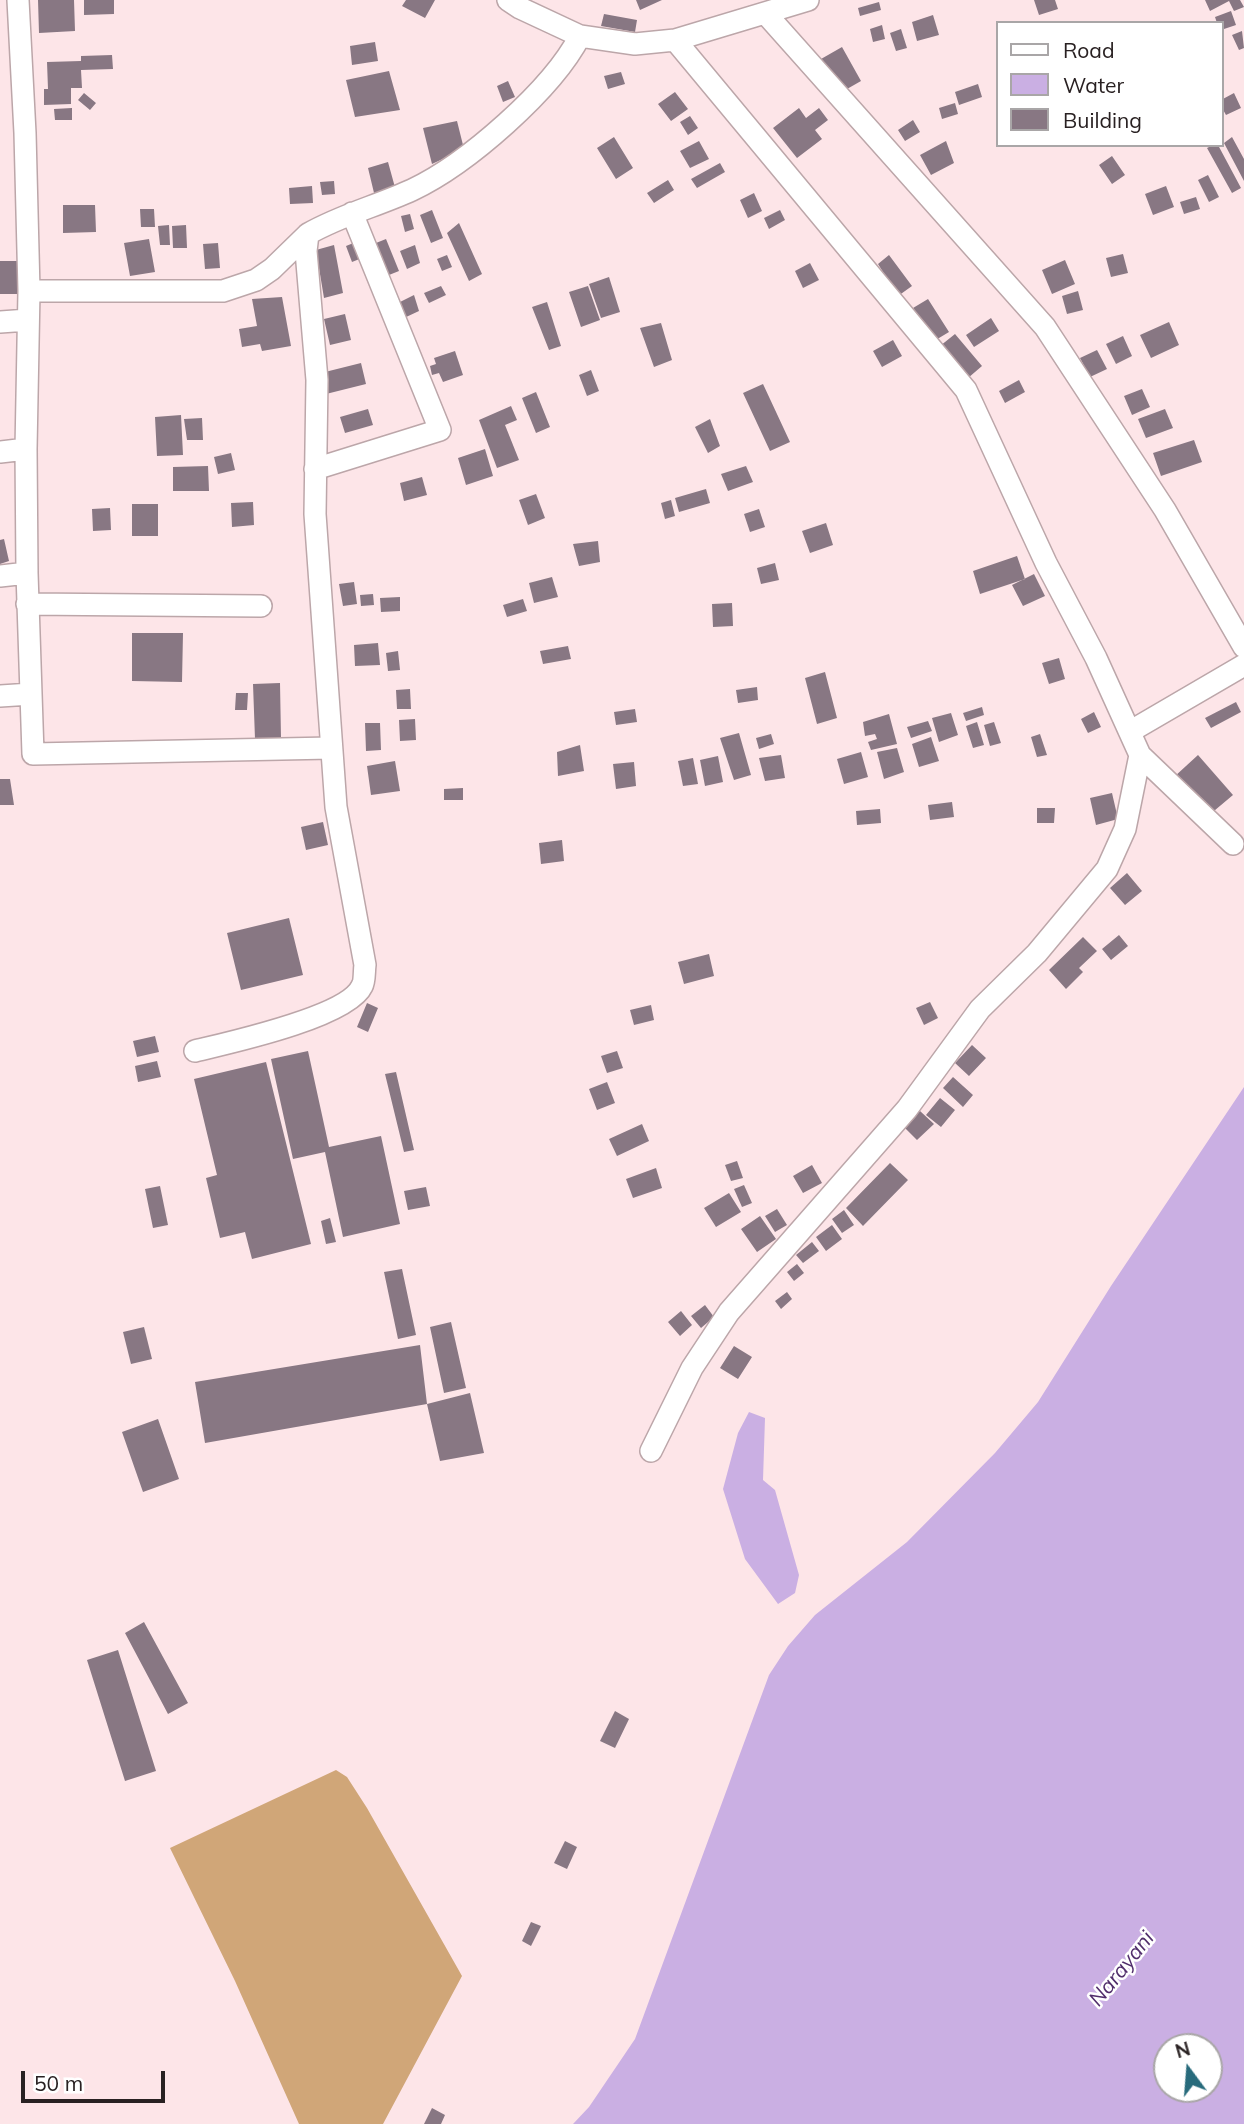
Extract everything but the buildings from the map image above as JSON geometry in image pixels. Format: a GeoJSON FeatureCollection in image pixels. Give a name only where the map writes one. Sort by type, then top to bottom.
{"type":"FeatureCollection","features":[{"type":"Feature","properties":{"kind":"street"},"geometry":{"type":"LineString","coordinates":[[18,0],[29,291],[27,604],[33,754],[331,748]]}},
{"type":"Feature","properties":{"kind":"street"},"geometry":{"type":"LineString","coordinates":[[508,0],[580,36],[635,44],[675,40],[808,0]]}},
{"type":"Feature","properties":{"kind":"street"},"geometry":{"type":"LineString","coordinates":[[766,14],[1045,327],[1165,510],[1244,647]]}},
{"type":"Feature","properties":{"kind":"street"},"geometry":{"type":"LineString","coordinates":[[29,291],[223,292],[256,280],[272,270],[308,234],[330,221],[411,190],[443,173],[474,150],[528,102],[569,57],[580,36]]}},
{"type":"Feature","properties":{"kind":"street"},"geometry":{"type":"LineString","coordinates":[[675,40],[966,390],[1046,563],[1096,658],[1140,755],[1233,844]]}},
{"type":"Feature","properties":{"kind":"street"},"geometry":{"type":"LineString","coordinates":[[315,469],[440,430],[352,213]]}},
{"type":"Feature","properties":{"kind":"street"},"geometry":{"type":"LineString","coordinates":[[195,1051],[278,1029],[323,1013],[346,1002],[362,987],[365,965],[336,807],[331,748],[315,514],[317,380],[306,251],[308,234]]}},
{"type":"Feature","properties":{"kind":"street"},"geometry":{"type":"LineString","coordinates":[[0,322],[28,320]]}},
{"type":"Feature","properties":{"kind":"street"},"geometry":{"type":"LineString","coordinates":[[0,452],[26,449]]}},
{"type":"Feature","properties":{"kind":"street"},"geometry":{"type":"LineString","coordinates":[[0,576],[27,573]]}},
{"type":"Feature","properties":{"kind":"street"},"geometry":{"type":"LineString","coordinates":[[27,604],[261,606]]}},
{"type":"Feature","properties":{"kind":"street"},"geometry":{"type":"LineString","coordinates":[[1131,731],[1244,664]]}},
{"type":"Feature","properties":{"kind":"street"},"geometry":{"type":"LineString","coordinates":[[0,696],[31,694]]}},
{"type":"Feature","properties":{"kind":"street"},"geometry":{"type":"LineString","coordinates":[[651,1451],[692,1368],[729,1312],[907,1109],[980,1009],[1037,953],[1107,869],[1125,829],[1140,755]]}},
{"type":"Feature","properties":{"kind":"shaded area"},"geometry":{"type":"Polygon","coordinates":[[[336,1770],[347,1777],[367,1808],[462,1976],[383,2124],[299,2124],[235,1981],[170,1848],[336,1770]]]}},
{"type":"Feature","properties":{"kind":"water","name":"Narayani"},"geometry":{"type":"Polygon","coordinates":[[[1244,1087],[1244,2124],[573,2124],[589,2107],[635,2039],[769,1675],[788,1646],[815,1615],[907,1542],[995,1453],[1038,1402],[1111,1286],[1244,1087]]]}},
{"type":"Feature","properties":{"kind":"water"},"geometry":{"type":"Polygon","coordinates":[[[749,1412],[765,1418],[763,1480],[775,1490],[799,1575],[795,1593],[778,1604],[745,1559],[723,1489],[738,1433],[749,1412]]]}}]}
